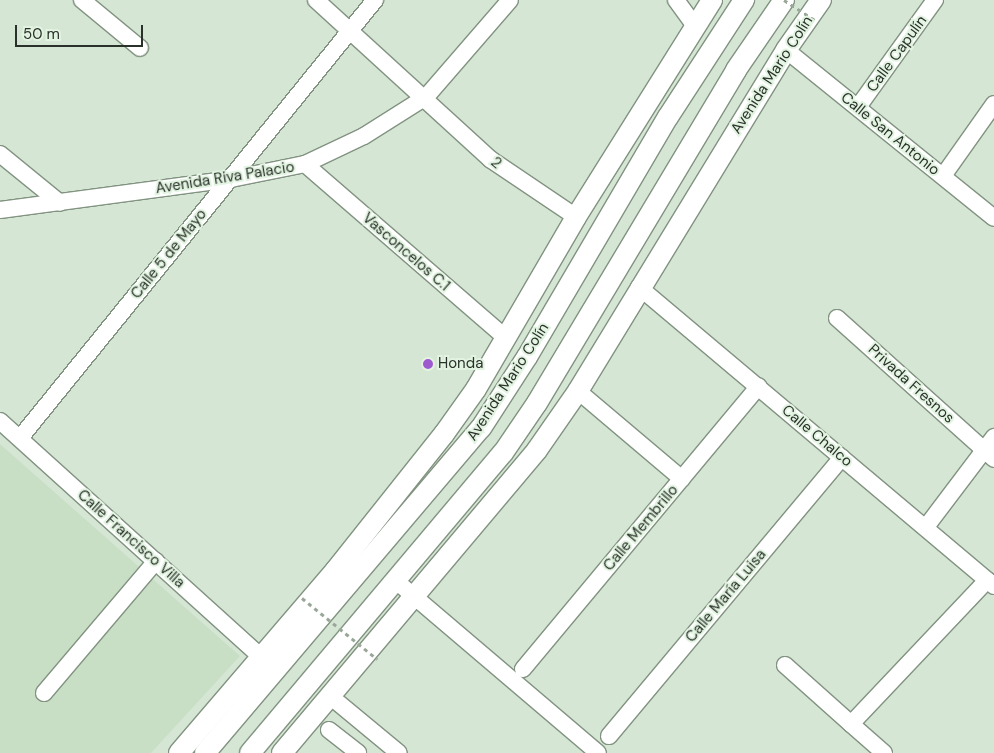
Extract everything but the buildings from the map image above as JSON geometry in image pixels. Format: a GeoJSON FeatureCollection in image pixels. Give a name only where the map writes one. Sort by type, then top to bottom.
{"type":"FeatureCollection","features":[{"type":"Feature","properties":{"kind":"main road","name":"Avenida Mario Colín"},"geometry":{"type":"LineString","coordinates":[[179,753],[335,571],[444,434],[507,339],[614,154],[694,25],[712,0]]}},
{"type":"Feature","properties":{"kind":"main road","name":"Avenida Mario Colín"},"geometry":{"type":"LineString","coordinates":[[205,753],[481,428],[527,357],[668,117],[744,0]]}},
{"type":"Feature","properties":{"kind":"main road","name":"Avenida Mario Colín"},"geometry":{"type":"LineString","coordinates":[[250,753],[503,453],[537,403],[736,70],[784,0]]}},
{"type":"Feature","properties":{"kind":"main road","name":"Avenida Mario Colín"},"geometry":{"type":"LineString","coordinates":[[282,753],[537,450],[578,391],[638,287],[786,50],[821,0]]}},
{"type":"Feature","properties":{"kind":"main road"},"geometry":{"type":"LineString","coordinates":[[614,154],[668,117]]}},
{"type":"Feature","properties":{"kind":"street"},"geometry":{"type":"LineString","coordinates":[[82,0],[140,48]]}},
{"type":"Feature","properties":{"kind":"street","name":"2"},"geometry":{"type":"LineString","coordinates":[[316,0],[426,97],[497,164],[576,217]]}},
{"type":"Feature","properties":{"kind":"street","name":"Calle 5 de Mayo"},"geometry":{"type":"LineString","coordinates":[[20,438],[375,0]]}},
{"type":"Feature","properties":{"kind":"street","name":"Avenida Riva Palacio"},"geometry":{"type":"LineString","coordinates":[[0,210],[231,179],[305,164],[364,136],[426,97],[510,0]]}},
{"type":"Feature","properties":{"kind":"street"},"geometry":{"type":"LineString","coordinates":[[676,0],[694,25]]}},
{"type":"Feature","properties":{"kind":"street","name":"Calle Capulín"},"geometry":{"type":"LineString","coordinates":[[858,107],[935,0]]}},
{"type":"Feature","properties":{"kind":"street","name":"Calle San Antonio"},"geometry":{"type":"LineString","coordinates":[[786,50],[994,218]]}},
{"type":"Feature","properties":{"kind":"street"},"geometry":{"type":"LineString","coordinates":[[943,176],[994,104]]}},
{"type":"Feature","properties":{"kind":"street"},"geometry":{"type":"LineString","coordinates":[[0,154],[60,203]]}},
{"type":"Feature","properties":{"kind":"street","name":"Vasconcelos C.1"},"geometry":{"type":"LineString","coordinates":[[305,164],[507,339]]}},
{"type":"Feature","properties":{"kind":"street","name":"Calle Chalco"},"geometry":{"type":"LineString","coordinates":[[638,287],[759,386],[990,583]]}},
{"type":"Feature","properties":{"kind":"street","name":"Privada Fresnos"},"geometry":{"type":"LineString","coordinates":[[837,318],[989,455]]}},
{"type":"Feature","properties":{"kind":"street","name":"Calle Membrillo"},"geometry":{"type":"LineString","coordinates":[[523,669],[759,386]]}},
{"type":"Feature","properties":{"kind":"street"},"geometry":{"type":"LineString","coordinates":[[578,391],[682,479]]}},
{"type":"Feature","properties":{"kind":"street","name":"Calle Francisco Villa"},"geometry":{"type":"LineString","coordinates":[[0,421],[261,657]]}},
{"type":"Feature","properties":{"kind":"street"},"geometry":{"type":"LineString","coordinates":[[926,527],[989,455],[994,437]]}},
{"type":"Feature","properties":{"kind":"street","name":"Calle María Luisa"},"geometry":{"type":"LineString","coordinates":[[609,736],[842,457]]}},
{"type":"Feature","properties":{"kind":"street"},"geometry":{"type":"LineString","coordinates":[[44,693],[156,562]]}},
{"type":"Feature","properties":{"kind":"street"},"geometry":{"type":"LineString","coordinates":[[396,581],[598,753]]}},
{"type":"Feature","properties":{"kind":"street"},"geometry":{"type":"LineString","coordinates":[[851,724],[990,583]]}},
{"type":"Feature","properties":{"kind":"street"},"geometry":{"type":"LineString","coordinates":[[785,664],[884,753]]}},
{"type":"Feature","properties":{"kind":"street"},"geometry":{"type":"LineString","coordinates":[[330,696],[391,750]]}},
{"type":"Feature","properties":{"kind":"street"},"geometry":{"type":"LineString","coordinates":[[329,730],[358,753]]}},
{"type":"Feature","properties":{"kind":"path"},"geometry":{"type":"LineString","coordinates":[[784,0],[816,21]]}},
{"type":"Feature","properties":{"kind":"path"},"geometry":{"type":"LineString","coordinates":[[302,598],[377,659]]}},
{"type":"Feature","properties":{"kind":"shaded area"},"geometry":{"type":"Polygon","coordinates":[[[0,444],[240,656],[151,753],[0,753],[0,444]]]}},
{"type":"Feature","properties":{"kind":"place","name":"Honda"},"geometry":{"type":"Point","coordinates":[428,364]}}]}
